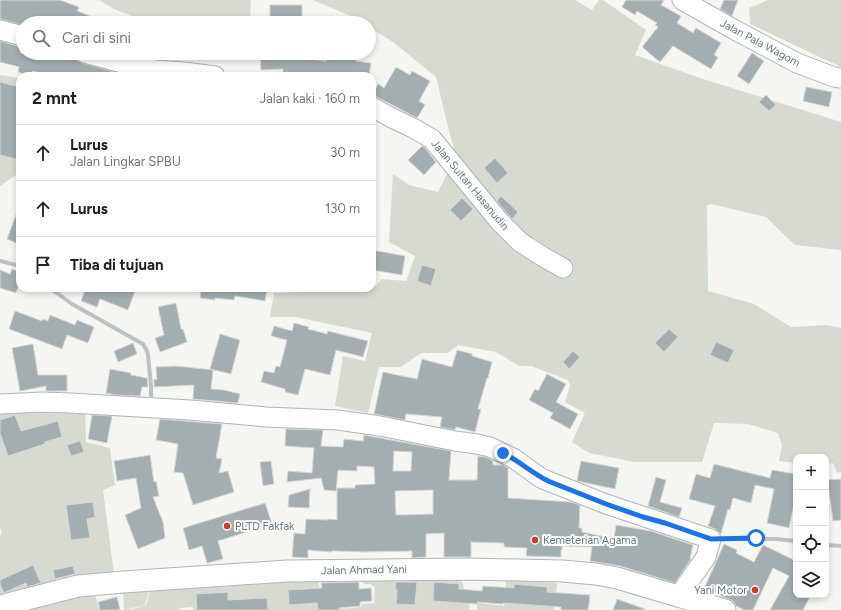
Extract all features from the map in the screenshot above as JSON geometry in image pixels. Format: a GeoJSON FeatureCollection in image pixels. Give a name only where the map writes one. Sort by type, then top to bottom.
{"type":"FeatureCollection","features":[{"type":"Feature","properties":{"kind":"main road","name":"Jalan Pala Wagom"},"geometry":{"type":"LineString","coordinates":[[682,0],[797,63],[834,77],[841,78]]}},
{"type":"Feature","properties":{"kind":"main road"},"geometry":{"type":"LineString","coordinates":[[0,30],[16,34]]}},
{"type":"Feature","properties":{"kind":"main road"},"geometry":{"type":"LineString","coordinates":[[112,60],[155,70],[184,72]]}},
{"type":"Feature","properties":{"kind":"main road","name":"Jalan Sultan Hasanudin"},"geometry":{"type":"LineString","coordinates":[[376,109],[432,139],[500,222],[520,242],[563,268]]}},
{"type":"Feature","properties":{"kind":"main road"},"geometry":{"type":"LineString","coordinates":[[0,404],[42,402],[190,410],[266,417],[338,420],[380,426],[490,447],[518,461],[542,478],[555,484],[606,504],[711,539],[706,557],[680,596]]}},
{"type":"Feature","properties":{"kind":"main road","name":"Jalan Ahmad Yani"},"geometry":{"type":"LineString","coordinates":[[0,606],[78,586],[123,582],[258,572],[372,569],[468,569],[596,574],[680,596],[725,610]]}},
{"type":"Feature","properties":{"kind":"street"},"geometry":{"type":"LineString","coordinates":[[0,261],[16,265]]}},
{"type":"Feature","properties":{"kind":"street"},"geometry":{"type":"LineString","coordinates":[[56,292],[72,304],[143,344],[148,351],[151,408]]}},
{"type":"Feature","properties":{"kind":"street"},"geometry":{"type":"LineString","coordinates":[[711,539],[756,538],[793,541]]}},
{"type":"Feature","properties":{"kind":"street"},"geometry":{"type":"LineString","coordinates":[[829,546],[841,546]]}},
{"type":"Feature","properties":{"kind":"shaded area"},"geometry":{"type":"Polygon","coordinates":[[[99,0],[251,0],[250,16],[132,16],[114,9],[99,0]]]}},
{"type":"Feature","properties":{"kind":"shaded area"},"geometry":{"type":"Polygon","coordinates":[[[313,0],[575,0],[592,10],[599,0],[603,0],[646,30],[635,55],[700,78],[841,122],[841,250],[795,245],[766,217],[711,204],[707,205],[708,291],[754,304],[791,327],[827,325],[841,328],[841,472],[837,473],[833,463],[829,464],[829,454],[793,454],[793,463],[779,461],[782,445],[778,433],[748,424],[714,423],[702,462],[635,462],[589,453],[572,442],[585,413],[565,402],[570,385],[568,380],[531,366],[519,366],[496,352],[458,345],[448,353],[421,353],[401,367],[379,367],[368,413],[335,406],[343,356],[365,361],[372,333],[296,317],[270,317],[274,293],[376,292],[376,286],[382,279],[406,281],[415,256],[389,242],[393,174],[409,185],[438,192],[456,156],[436,77],[393,42],[376,31],[376,16],[351,16],[313,0]]]}},
{"type":"Feature","properties":{"kind":"shaded area"},"geometry":{"type":"Polygon","coordinates":[[[768,0],[841,0],[841,67],[750,24],[749,8],[768,0]]]}},
{"type":"Feature","properties":{"kind":"shaded area"},"geometry":{"type":"Polygon","coordinates":[[[0,75],[16,77],[16,175],[0,186],[0,75]]]}},
{"type":"Feature","properties":{"kind":"shaded area"},"geometry":{"type":"Polygon","coordinates":[[[85,410],[86,442],[110,448],[115,485],[103,490],[114,574],[0,596],[0,584],[4,593],[16,588],[10,575],[0,580],[0,535],[2,533],[0,527],[0,433],[8,456],[27,449],[15,415],[0,420],[0,412],[85,410]],[[40,426],[34,447],[45,444],[40,426]],[[80,441],[67,445],[71,456],[84,452],[80,441]],[[92,502],[66,505],[71,540],[90,538],[87,519],[95,517],[92,502]],[[33,565],[20,570],[28,589],[41,583],[33,565]],[[73,566],[53,571],[56,583],[76,579],[73,566]]]}},
{"type":"Feature","properties":{"kind":"shaded area"},"geometry":{"type":"Polygon","coordinates":[[[428,574],[458,577],[462,582],[467,599],[478,600],[479,603],[504,606],[506,580],[557,583],[554,610],[477,610],[477,602],[470,601],[469,610],[339,610],[339,608],[318,610],[268,610],[267,598],[239,600],[239,610],[229,610],[227,592],[196,594],[197,610],[193,610],[193,607],[180,608],[179,610],[129,610],[146,605],[152,585],[304,577],[318,579],[323,607],[339,607],[342,609],[361,607],[362,604],[374,603],[375,588],[371,584],[365,584],[361,581],[362,575],[398,576],[428,574]],[[396,580],[396,589],[411,590],[412,581],[396,580]],[[435,582],[433,601],[458,602],[459,584],[435,582]],[[309,588],[288,590],[289,605],[310,603],[309,588]],[[397,591],[396,604],[415,605],[416,592],[397,591]]]}},
{"type":"Feature","properties":{"kind":"shaded area"},"geometry":{"type":"Polygon","coordinates":[[[151,585],[145,605],[124,610],[123,589],[151,585]]]}},
{"type":"Feature","properties":{"kind":"shaded area"},"geometry":{"type":"Polygon","coordinates":[[[95,594],[99,610],[16,610],[73,596],[95,594]]]}},
{"type":"Feature","properties":{"kind":"building"},"geometry":{"type":"Polygon","coordinates":[[[0,0],[60,0],[79,7],[77,11],[90,16],[16,16],[16,23],[0,19],[0,0]]]}},
{"type":"Feature","properties":{"kind":"building"},"geometry":{"type":"Polygon","coordinates":[[[626,0],[664,0],[661,5],[681,16],[677,23],[693,33],[696,28],[721,43],[714,55],[718,57],[711,69],[673,46],[660,62],[642,47],[658,27],[655,25],[657,23],[637,11],[635,15],[622,7],[626,0]]]}},
{"type":"Feature","properties":{"kind":"building"},"geometry":{"type":"Polygon","coordinates":[[[724,0],[738,0],[732,16],[720,9],[724,0]]]}},
{"type":"Feature","properties":{"kind":"building"},"geometry":{"type":"Polygon","coordinates":[[[270,5],[302,5],[302,16],[270,16],[270,5]]]}},
{"type":"Feature","properties":{"kind":"building"},"geometry":{"type":"Polygon","coordinates":[[[0,41],[16,46],[16,60],[77,60],[82,63],[115,72],[18,72],[19,67],[0,62],[0,41]]]}},
{"type":"Feature","properties":{"kind":"building"},"geometry":{"type":"Polygon","coordinates":[[[752,53],[764,61],[749,84],[737,76],[752,53]]]}},
{"type":"Feature","properties":{"kind":"building"},"geometry":{"type":"Polygon","coordinates":[[[260,60],[356,60],[371,63],[370,72],[283,72],[283,69],[261,70],[260,60]]]}},
{"type":"Feature","properties":{"kind":"building"},"geometry":{"type":"Polygon","coordinates":[[[396,67],[410,75],[412,71],[430,81],[419,101],[425,105],[417,118],[376,97],[376,88],[378,84],[384,88],[396,67]]]}},
{"type":"Feature","properties":{"kind":"building"},"geometry":{"type":"Polygon","coordinates":[[[0,82],[16,86],[16,159],[0,155],[0,82]]]}},
{"type":"Feature","properties":{"kind":"building"},"geometry":{"type":"Polygon","coordinates":[[[806,87],[832,92],[829,107],[803,101],[806,87]]]}},
{"type":"Feature","properties":{"kind":"building"},"geometry":{"type":"Polygon","coordinates":[[[766,95],[776,105],[769,111],[759,102],[766,95]]]}},
{"type":"Feature","properties":{"kind":"building"},"geometry":{"type":"Polygon","coordinates":[[[422,146],[436,162],[424,175],[408,160],[422,146]]]}},
{"type":"Feature","properties":{"kind":"building"},"geometry":{"type":"Polygon","coordinates":[[[495,158],[508,173],[497,183],[484,168],[495,158]]]}},
{"type":"Feature","properties":{"kind":"building"},"geometry":{"type":"Polygon","coordinates":[[[501,196],[518,212],[512,219],[497,201],[501,196]]]}},
{"type":"Feature","properties":{"kind":"building"},"geometry":{"type":"Polygon","coordinates":[[[462,198],[473,209],[461,221],[450,210],[462,198]]]}},
{"type":"Feature","properties":{"kind":"building"},"geometry":{"type":"Polygon","coordinates":[[[16,215],[16,243],[7,239],[16,215]]]}},
{"type":"Feature","properties":{"kind":"building"},"geometry":{"type":"Polygon","coordinates":[[[376,251],[405,256],[402,275],[376,271],[376,251]]]}},
{"type":"Feature","properties":{"kind":"building"},"geometry":{"type":"Polygon","coordinates":[[[422,265],[436,269],[431,286],[417,281],[422,265]]]}},
{"type":"Feature","properties":{"kind":"building"},"geometry":{"type":"Polygon","coordinates":[[[12,269],[16,270],[16,293],[0,288],[0,270],[10,274],[12,269]]]}},
{"type":"Feature","properties":{"kind":"building"},"geometry":{"type":"Polygon","coordinates":[[[84,292],[135,292],[128,310],[100,299],[97,307],[81,301],[84,292]]]}},
{"type":"Feature","properties":{"kind":"building"},"geometry":{"type":"Polygon","coordinates":[[[201,292],[266,292],[265,301],[235,296],[234,300],[200,298],[201,292]]]}},
{"type":"Feature","properties":{"kind":"building"},"geometry":{"type":"Polygon","coordinates":[[[176,303],[181,329],[183,329],[187,342],[160,352],[155,338],[164,335],[158,307],[176,303]]]}},
{"type":"Feature","properties":{"kind":"building"},"geometry":{"type":"Polygon","coordinates":[[[15,311],[42,321],[43,319],[48,321],[50,315],[75,325],[77,320],[94,327],[88,343],[67,335],[62,349],[9,329],[15,311]]]}},
{"type":"Feature","properties":{"kind":"building"},"geometry":{"type":"Polygon","coordinates":[[[294,323],[309,327],[308,329],[327,334],[328,331],[368,341],[363,357],[336,350],[330,375],[305,369],[298,395],[285,392],[285,389],[261,382],[264,371],[274,373],[276,366],[280,367],[287,340],[271,336],[274,326],[292,331],[294,323]]]}},
{"type":"Feature","properties":{"kind":"building"},"geometry":{"type":"Polygon","coordinates":[[[669,329],[678,337],[664,352],[655,343],[669,329]]]}},
{"type":"Feature","properties":{"kind":"building"},"geometry":{"type":"Polygon","coordinates":[[[220,334],[240,340],[231,374],[210,369],[220,334]]]}},
{"type":"Feature","properties":{"kind":"building"},"geometry":{"type":"Polygon","coordinates":[[[716,342],[734,350],[728,363],[710,355],[716,342]]]}},
{"type":"Feature","properties":{"kind":"building"},"geometry":{"type":"Polygon","coordinates":[[[133,343],[137,354],[118,362],[114,351],[133,343]]]}},
{"type":"Feature","properties":{"kind":"building"},"geometry":{"type":"Polygon","coordinates":[[[33,344],[38,375],[67,375],[67,391],[46,391],[46,386],[20,391],[12,348],[33,344]]]}},
{"type":"Feature","properties":{"kind":"building"},"geometry":{"type":"Polygon","coordinates":[[[457,350],[492,362],[478,409],[481,409],[475,432],[456,427],[455,430],[440,427],[442,417],[406,414],[405,420],[374,414],[383,372],[417,379],[422,359],[452,367],[457,350]]]}},
{"type":"Feature","properties":{"kind":"building"},"geometry":{"type":"Polygon","coordinates":[[[573,351],[580,357],[569,369],[563,362],[573,351]]]}},
{"type":"Feature","properties":{"kind":"building"},"geometry":{"type":"Polygon","coordinates":[[[176,366],[213,370],[211,389],[224,390],[240,394],[238,403],[193,399],[194,385],[154,387],[154,379],[157,380],[156,367],[176,366]]]}},
{"type":"Feature","properties":{"kind":"building"},"geometry":{"type":"Polygon","coordinates":[[[110,369],[147,378],[148,387],[142,387],[140,396],[106,393],[110,369]]]}},
{"type":"Feature","properties":{"kind":"building"},"geometry":{"type":"Polygon","coordinates":[[[547,374],[566,384],[556,402],[578,414],[570,429],[550,418],[553,413],[529,400],[535,389],[538,391],[547,374]]]}},
{"type":"Feature","properties":{"kind":"building"},"geometry":{"type":"Polygon","coordinates":[[[15,415],[21,431],[58,421],[62,437],[8,456],[0,433],[0,420],[15,415]]]}},
{"type":"Feature","properties":{"kind":"building"},"geometry":{"type":"Polygon","coordinates":[[[92,415],[112,416],[107,443],[88,439],[92,415]]]}},
{"type":"Feature","properties":{"kind":"building"},"geometry":{"type":"Polygon","coordinates":[[[160,419],[222,424],[216,458],[222,459],[219,473],[228,471],[234,492],[193,505],[183,473],[174,472],[178,444],[156,440],[160,419]]]}},
{"type":"Feature","properties":{"kind":"building"},"geometry":{"type":"Polygon","coordinates":[[[286,429],[323,430],[321,446],[343,447],[344,439],[363,441],[364,435],[451,451],[449,480],[477,480],[478,456],[486,457],[493,461],[493,465],[503,465],[508,468],[508,498],[571,502],[580,505],[579,528],[582,528],[582,532],[614,538],[616,525],[651,531],[693,545],[691,559],[675,583],[620,566],[590,561],[592,547],[562,546],[561,557],[526,556],[527,548],[504,547],[504,543],[471,542],[471,557],[444,557],[444,533],[426,534],[426,557],[412,558],[412,551],[331,552],[308,550],[308,558],[292,557],[294,533],[305,534],[306,519],[337,520],[337,488],[355,488],[355,485],[375,484],[374,467],[357,466],[357,471],[338,470],[336,491],[324,490],[321,478],[287,482],[288,471],[312,473],[314,448],[285,446],[286,429]],[[394,451],[393,471],[411,471],[412,452],[394,451]],[[433,490],[395,491],[396,515],[433,514],[433,490]]]}},
{"type":"Feature","properties":{"kind":"building"},"geometry":{"type":"Polygon","coordinates":[[[80,441],[84,452],[71,456],[67,445],[80,441]]]}},
{"type":"Feature","properties":{"kind":"building"},"geometry":{"type":"Polygon","coordinates":[[[150,455],[154,482],[156,481],[159,496],[153,497],[163,522],[165,538],[138,549],[125,515],[141,508],[136,478],[117,481],[114,461],[150,455]]]}},
{"type":"Feature","properties":{"kind":"building"},"geometry":{"type":"Polygon","coordinates":[[[271,461],[274,484],[263,486],[260,462],[271,461]]]}},
{"type":"Feature","properties":{"kind":"building"},"geometry":{"type":"Polygon","coordinates":[[[581,461],[619,468],[615,489],[577,481],[581,461]]]}},
{"type":"Feature","properties":{"kind":"building"},"geometry":{"type":"Polygon","coordinates":[[[714,464],[770,478],[772,470],[793,474],[793,509],[789,528],[767,523],[774,489],[755,485],[751,503],[733,498],[730,510],[728,509],[721,534],[708,526],[715,506],[689,499],[696,474],[710,478],[714,464]]]}},
{"type":"Feature","properties":{"kind":"building"},"geometry":{"type":"Polygon","coordinates":[[[656,477],[666,480],[660,502],[682,508],[679,517],[648,506],[656,477]]]}},
{"type":"Feature","properties":{"kind":"building"},"geometry":{"type":"Polygon","coordinates":[[[841,479],[841,520],[833,521],[829,480],[841,479]]]}},
{"type":"Feature","properties":{"kind":"building"},"geometry":{"type":"Polygon","coordinates":[[[310,489],[309,508],[288,507],[289,495],[310,489]]]}},
{"type":"Feature","properties":{"kind":"building"},"geometry":{"type":"Polygon","coordinates":[[[93,502],[95,517],[87,519],[90,538],[71,540],[66,505],[93,502]]]}},
{"type":"Feature","properties":{"kind":"building","name":"PLTD Fakfak"},"geometry":{"type":"Polygon","coordinates":[[[265,503],[272,524],[218,541],[223,559],[207,563],[202,546],[189,550],[183,528],[265,503]]]}},
{"type":"Feature","properties":{"kind":"building"},"geometry":{"type":"Polygon","coordinates":[[[724,544],[737,550],[736,553],[754,562],[763,545],[793,560],[793,598],[809,598],[803,610],[770,610],[789,576],[773,568],[753,610],[744,610],[736,606],[733,601],[704,589],[724,544]]]}},
{"type":"Feature","properties":{"kind":"building"},"geometry":{"type":"Polygon","coordinates":[[[33,565],[41,583],[27,587],[26,583],[4,593],[0,580],[33,565]]]}},
{"type":"Feature","properties":{"kind":"building"},"geometry":{"type":"Polygon","coordinates":[[[73,566],[75,574],[55,579],[53,570],[73,566]]]}},
{"type":"Feature","properties":{"kind":"building"},"geometry":{"type":"Polygon","coordinates":[[[359,582],[359,589],[371,588],[372,601],[360,602],[360,606],[339,608],[339,610],[318,610],[317,603],[289,605],[288,590],[322,588],[321,583],[359,582]]]}},
{"type":"Feature","properties":{"kind":"building"},"geometry":{"type":"Polygon","coordinates":[[[396,582],[417,582],[415,605],[396,604],[396,582]]]}},
{"type":"Feature","properties":{"kind":"building"},"geometry":{"type":"Polygon","coordinates":[[[434,582],[459,584],[459,589],[482,591],[483,586],[514,588],[514,584],[547,587],[547,592],[590,595],[588,610],[561,610],[561,607],[503,603],[477,602],[477,604],[433,601],[434,582]]]}},
{"type":"Feature","properties":{"kind":"building"},"geometry":{"type":"Polygon","coordinates":[[[228,592],[228,600],[267,598],[268,610],[197,610],[196,594],[228,592]]]}},
{"type":"Feature","properties":{"kind":"building"},"geometry":{"type":"Polygon","coordinates":[[[117,597],[120,610],[100,610],[98,602],[117,597]]]}},
{"type":"Feature","properties":{"kind":"building"},"geometry":{"type":"Polygon","coordinates":[[[617,599],[645,609],[613,610],[617,599]]]}},
{"type":"Feature","properties":{"kind":"place","name":"PLTD Fakfak"},"geometry":{"type":"Point","coordinates":[227,526]}},
{"type":"Feature","properties":{"kind":"place","name":"Kemeterian Agama"},"geometry":{"type":"Point","coordinates":[535,540]}},
{"type":"Feature","properties":{"kind":"place","name":"Yani Motor"},"geometry":{"type":"Point","coordinates":[755,590]}},
{"type":"Feature","properties":{"kind":"route"},"geometry":{"type":"LineString","coordinates":[[503,453],[548,481],[643,517],[711,539],[756,538]]}}]}
